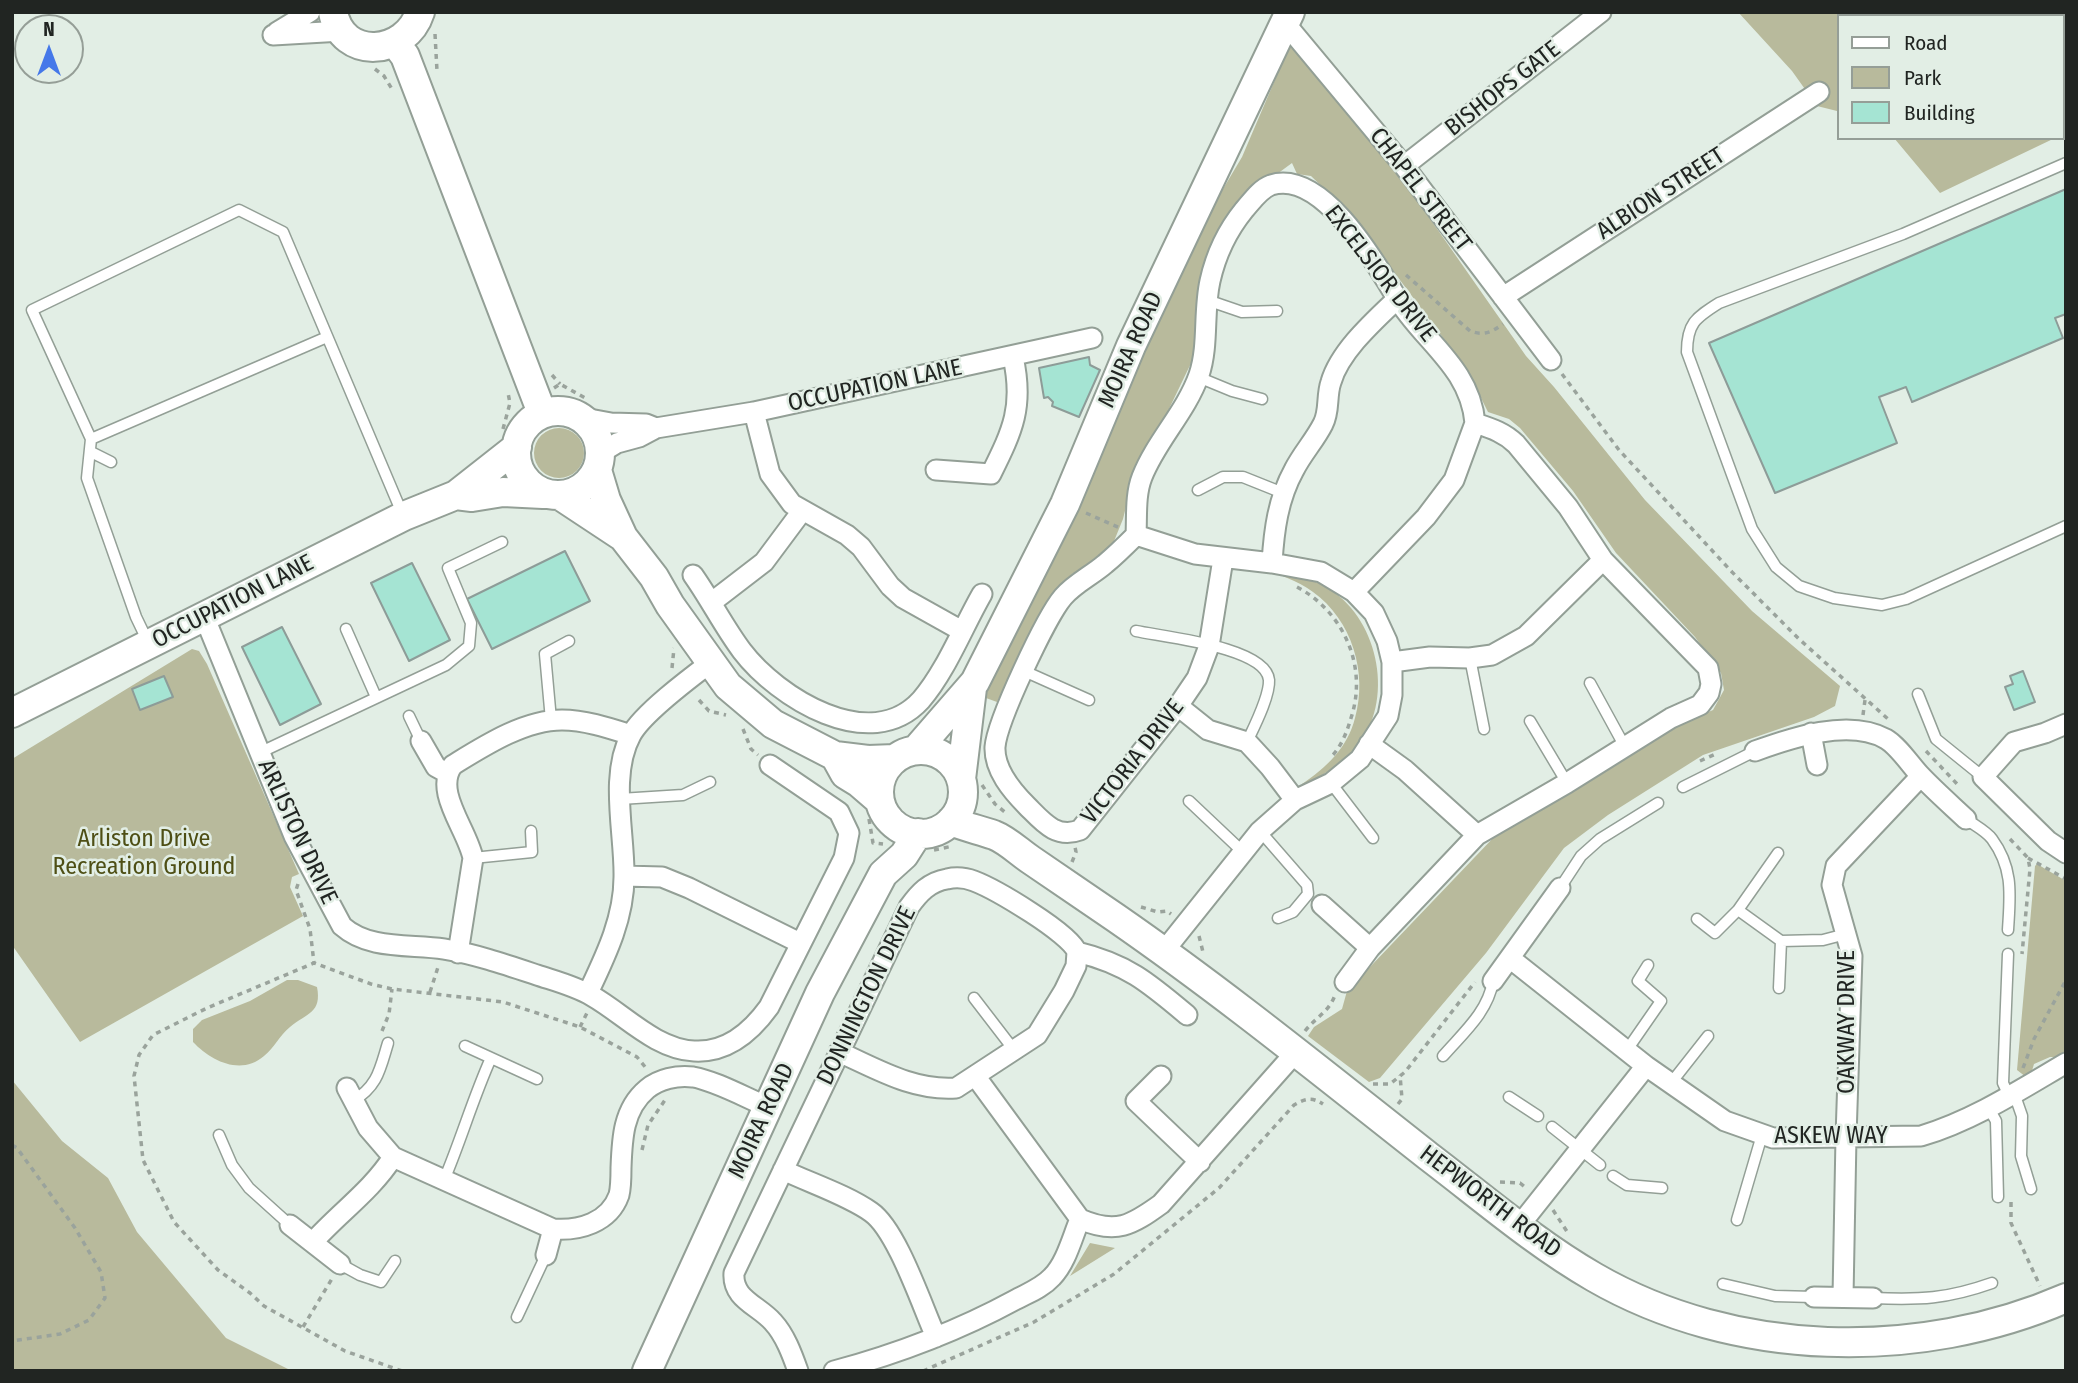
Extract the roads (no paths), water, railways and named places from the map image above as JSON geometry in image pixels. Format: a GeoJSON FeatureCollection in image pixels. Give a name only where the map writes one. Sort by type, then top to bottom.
{"type":"FeatureCollection","features":[{"type":"Feature","properties":{"kind":"street"},"geometry":{"type":"LineString","coordinates":[[310,12],[273,35],[337,22],[353,41],[366,47],[381,47],[396,44],[408,35],[417,23],[420,12]]}},
{"type":"Feature","properties":{"kind":"street","name":"BISHOPS GATE"},"geometry":{"type":"LineString","coordinates":[[1404,166],[1601,12]]}},
{"type":"Feature","properties":{"kind":"street","name":"CHAPEL STREET"},"geometry":{"type":"LineString","coordinates":[[1287,18],[1551,359]]}},
{"type":"Feature","properties":{"kind":"street","name":"MOIRA ROAD"},"geometry":{"type":"LineString","coordinates":[[906,755],[972,688],[1065,504],[1130,346],[1287,18]]}},
{"type":"Feature","properties":{"kind":"street"},"geometry":{"type":"LineString","coordinates":[[396,44],[405,56],[542,413]]}},
{"type":"Feature","properties":{"kind":"street","name":"ALBION STREET"},"geometry":{"type":"LineString","coordinates":[[1503,296],[1819,92]]}},
{"type":"Feature","properties":{"kind":"street","name":"EXCELSIOR DRIVE"},"geometry":{"type":"LineString","coordinates":[[1136,535],[1141,480],[1149,461],[1198,377],[1205,344],[1207,300],[1217,258],[1233,223],[1257,195],[1270,185],[1295,185],[1307,189],[1351,230],[1397,299],[1456,370],[1468,390],[1475,423]]}},
{"type":"Feature","properties":{"kind":"street"},"geometry":{"type":"LineString","coordinates":[[1272,563],[1275,529],[1283,493],[1295,467],[1323,424],[1334,374],[1356,340],[1397,299]]}},
{"type":"Feature","properties":{"kind":"street","name":"OCCUPATION LANE"},"geometry":{"type":"LineString","coordinates":[[656,428],[754,412],[1092,338]]}},
{"type":"Feature","properties":{"kind":"street"},"geometry":{"type":"LineString","coordinates":[[936,470],[991,474],[1012,431],[1018,381],[1013,357]]}},
{"type":"Feature","properties":{"kind":"street"},"geometry":{"type":"LineString","coordinates":[[588,410],[606,500],[623,537],[648,568],[710,663],[742,700],[773,724],[835,756],[868,760],[939,754],[956,769],[962,784],[956,834],[930,832],[923,843],[893,823],[858,782],[845,774],[835,756]]}},
{"type":"Feature","properties":{"kind":"street"},"geometry":{"type":"LineString","coordinates":[[623,537],[527,482],[517,458],[520,435],[532,420],[542,413],[565,411],[588,410],[611,423],[646,424],[656,428]]}},
{"type":"Feature","properties":{"kind":"street"},"geometry":{"type":"LineString","coordinates":[[754,412],[770,474],[786,498],[802,512],[828,524],[861,547],[890,586],[903,598],[961,631]]}},
{"type":"Feature","properties":{"kind":"street"},"geometry":{"type":"LineString","coordinates":[[1345,982],[1370,948],[1477,835],[1671,718],[1700,705],[1709,693],[1710,676],[1708,667],[1603,560],[1554,488],[1516,444],[1508,436],[1475,423],[1454,480],[1426,517],[1354,592]]}},
{"type":"Feature","properties":{"kind":"street"},"geometry":{"type":"LineString","coordinates":[[552,495],[580,490],[592,480],[598,462],[617,443],[639,438],[656,428]]}},
{"type":"Feature","properties":{"kind":"street","name":"OCCUPATION LANE"},"geometry":{"type":"LineString","coordinates":[[14,708],[149,644],[404,516],[456,495],[517,447]]}},
{"type":"Feature","properties":{"kind":"street","name":"OCCUPATION LANE"},"geometry":{"type":"LineString","coordinates":[[456,495],[472,497],[503,492],[552,495]]}},
{"type":"Feature","properties":{"kind":"street"},"geometry":{"type":"LineString","coordinates":[[712,602],[764,562],[802,512]]}},
{"type":"Feature","properties":{"kind":"street"},"geometry":{"type":"LineString","coordinates":[[1136,535],[1195,554],[1321,572],[1354,592],[1374,612],[1387,641],[1392,662],[1392,695],[1388,716],[1360,759],[1331,783],[1295,800],[1260,831],[1164,951]]}},
{"type":"Feature","properties":{"kind":"street","name":"VICTORIA DRIVE"},"geometry":{"type":"LineString","coordinates":[[1136,535],[1103,566],[1083,579],[1052,612],[1002,722],[995,747],[1002,775],[1012,791],[1048,828],[1062,833],[1080,830],[1178,706],[1196,678],[1209,646],[1223,559]]}},
{"type":"Feature","properties":{"kind":"street"},"geometry":{"type":"LineString","coordinates":[[1392,662],[1430,657],[1470,658],[1492,655],[1526,636],[1603,560]]}},
{"type":"Feature","properties":{"kind":"street"},"geometry":{"type":"LineString","coordinates":[[693,575],[743,651],[777,684],[816,709],[859,723],[888,719],[905,712],[919,701],[937,677],[982,594]]}},
{"type":"Feature","properties":{"kind":"street","name":"ARLISTON DRIVE"},"geometry":{"type":"LineString","coordinates":[[204,616],[259,753],[313,874],[342,926],[353,935],[373,943],[451,951],[534,974],[587,993],[669,1046],[692,1051],[718,1048],[741,1038],[761,1019],[844,858],[849,833],[839,812],[770,765]]}},
{"type":"Feature","properties":{"kind":"street"},"geometry":{"type":"LineString","coordinates":[[587,993],[615,931],[624,876],[620,799],[623,756],[631,735],[681,686],[710,663]]}},
{"type":"Feature","properties":{"kind":"street","name":"MOIRA ROAD"},"geometry":{"type":"LineString","coordinates":[[962,784],[972,688]]}},
{"type":"Feature","properties":{"kind":"street"},"geometry":{"type":"LineString","coordinates":[[1178,706],[1208,730],[1247,742],[1295,800]]}},
{"type":"Feature","properties":{"kind":"street"},"geometry":{"type":"LineString","coordinates":[[451,951],[473,858],[471,847],[445,789],[447,773],[453,765],[532,725],[551,720],[591,724],[631,735]]}},
{"type":"Feature","properties":{"kind":"street"},"geometry":{"type":"LineString","coordinates":[[2066,724],[2014,742],[1983,777],[2048,841],[2066,853]]}},
{"type":"Feature","properties":{"kind":"street"},"geometry":{"type":"LineString","coordinates":[[1755,751],[1811,733],[1845,730],[1887,739],[1921,776],[1966,818]]}},
{"type":"Feature","properties":{"kind":"street"},"geometry":{"type":"LineString","coordinates":[[1811,733],[1817,765]]}},
{"type":"Feature","properties":{"kind":"street"},"geometry":{"type":"LineString","coordinates":[[421,741],[436,767],[447,773]]}},
{"type":"Feature","properties":{"kind":"street"},"geometry":{"type":"LineString","coordinates":[[1369,744],[1405,770],[1477,835]]}},
{"type":"Feature","properties":{"kind":"street"},"geometry":{"type":"LineString","coordinates":[[882,807],[881,780],[906,755]]}},
{"type":"Feature","properties":{"kind":"street","name":"OAKWAY DRIVE"},"geometry":{"type":"LineString","coordinates":[[1843,1297],[1852,956],[1832,885],[1836,866],[1921,776]]}},
{"type":"Feature","properties":{"kind":"street","name":"HEPWORTH ROAD"},"geometry":{"type":"LineString","coordinates":[[962,784],[985,811],[995,835],[1164,951],[1519,1226],[1595,1278],[1652,1304],[1706,1323],[1783,1338],[1871,1342],[1968,1329],[2048,1306],[2066,1298]]}},
{"type":"Feature","properties":{"kind":"street","name":"MOIRA ROAD"},"geometry":{"type":"LineString","coordinates":[[882,807],[883,874]]}},
{"type":"Feature","properties":{"kind":"street","name":"HEPWORTH ROAD"},"geometry":{"type":"LineString","coordinates":[[956,834],[995,835]]}},
{"type":"Feature","properties":{"kind":"street","name":"MOIRA ROAD"},"geometry":{"type":"LineString","coordinates":[[647,1371],[820,993],[883,874],[904,855],[923,843]]}},
{"type":"Feature","properties":{"kind":"street"},"geometry":{"type":"LineString","coordinates":[[624,876],[662,877],[800,943]]}},
{"type":"Feature","properties":{"kind":"street","name":"DONNINGTON DRIVE"},"geometry":{"type":"LineString","coordinates":[[798,1371],[786,1340],[775,1324],[735,1288],[733,1280],[736,1265],[909,907],[921,890],[936,882],[961,878],[974,881],[1053,928],[1074,945],[1077,952],[1120,966],[1143,978],[1187,1015]]}},
{"type":"Feature","properties":{"kind":"street"},"geometry":{"type":"LineString","coordinates":[[1485,980],[1511,959],[1560,888]]}},
{"type":"Feature","properties":{"kind":"street"},"geometry":{"type":"LineString","coordinates":[[1322,905],[1370,948]]}},
{"type":"Feature","properties":{"kind":"street"},"geometry":{"type":"LineString","coordinates":[[839,1052],[916,1086],[956,1088],[1037,1035],[1048,1020],[1076,966],[1077,952]]}},
{"type":"Feature","properties":{"kind":"street","name":"ASKEW WAY"},"geometry":{"type":"LineString","coordinates":[[1511,959],[1646,1066],[1725,1121],[1773,1138],[1921,1136],[1988,1107],[2066,1063]]}},
{"type":"Feature","properties":{"kind":"street"},"geometry":{"type":"LineString","coordinates":[[976,1077],[1080,1219],[1107,1227],[1122,1227],[1136,1222],[1161,1203],[1200,1162],[1293,1051]]}},
{"type":"Feature","properties":{"kind":"street"},"geometry":{"type":"LineString","coordinates":[[1519,1226],[1646,1066]]}},
{"type":"Feature","properties":{"kind":"street"},"geometry":{"type":"LineString","coordinates":[[1161,1076],[1136,1101],[1200,1162]]}},
{"type":"Feature","properties":{"kind":"street"},"geometry":{"type":"LineString","coordinates":[[350,1095],[368,1128],[393,1157],[553,1229],[581,1228],[597,1222],[610,1209],[619,1195],[622,1140],[628,1115],[643,1093],[656,1082],[693,1077],[768,1107]]}},
{"type":"Feature","properties":{"kind":"street"},"geometry":{"type":"LineString","coordinates":[[313,1242],[338,1215],[379,1179],[393,1157]]}},
{"type":"Feature","properties":{"kind":"street"},"geometry":{"type":"LineString","coordinates":[[783,1170],[864,1208],[881,1221],[895,1244],[936,1337]]}},
{"type":"Feature","properties":{"kind":"street"},"geometry":{"type":"LineString","coordinates":[[834,1371],[879,1359],[936,1337],[989,1314],[1044,1285],[1061,1264],[1080,1219]]}},
{"type":"Feature","properties":{"kind":"street"},"geometry":{"type":"LineString","coordinates":[[290,1225],[340,1264]]}},
{"type":"Feature","properties":{"kind":"street"},"geometry":{"type":"LineString","coordinates":[[545,1255],[553,1229]]}},
{"type":"Feature","properties":{"kind":"street"},"geometry":{"type":"LineString","coordinates":[[1814,1297],[1873,1298]]}},
{"type":"Feature","properties":{"kind":"lane"},"geometry":{"type":"LineString","coordinates":[[2066,163],[1903,233],[1718,303],[1696,318],[1689,328],[1687,352],[1752,529],[1776,567],[1799,586],[1834,598],[1882,605],[1892,603],[2066,526]]}},
{"type":"Feature","properties":{"kind":"lane"},"geometry":{"type":"LineString","coordinates":[[149,644],[136,617],[87,478],[91,439],[32,310],[239,210],[283,232],[404,516]]}},
{"type":"Feature","properties":{"kind":"lane"},"geometry":{"type":"LineString","coordinates":[[1207,300],[1242,312],[1278,311]]}},
{"type":"Feature","properties":{"kind":"lane"},"geometry":{"type":"LineString","coordinates":[[91,439],[327,337]]}},
{"type":"Feature","properties":{"kind":"lane"},"geometry":{"type":"LineString","coordinates":[[1198,377],[1232,391],[1262,399]]}},
{"type":"Feature","properties":{"kind":"lane"},"geometry":{"type":"LineString","coordinates":[[91,452],[111,462]]}},
{"type":"Feature","properties":{"kind":"lane"},"geometry":{"type":"LineString","coordinates":[[1198,490],[1223,477],[1243,477],[1283,493]]}},
{"type":"Feature","properties":{"kind":"lane"},"geometry":{"type":"LineString","coordinates":[[259,753],[446,665],[469,646],[471,623],[448,568],[502,542]]}},
{"type":"Feature","properties":{"kind":"lane"},"geometry":{"type":"LineString","coordinates":[[345,629],[376,697]]}},
{"type":"Feature","properties":{"kind":"lane"},"geometry":{"type":"LineString","coordinates":[[1136,631],[1209,646],[1250,657],[1260,663],[1269,680],[1267,693],[1247,742]]}},
{"type":"Feature","properties":{"kind":"lane"},"geometry":{"type":"LineString","coordinates":[[551,720],[545,654],[569,641]]}},
{"type":"Feature","properties":{"kind":"lane"},"geometry":{"type":"LineString","coordinates":[[1470,658],[1484,729]]}},
{"type":"Feature","properties":{"kind":"lane"},"geometry":{"type":"LineString","coordinates":[[1024,670],[1089,700]]}},
{"type":"Feature","properties":{"kind":"lane"},"geometry":{"type":"LineString","coordinates":[[1590,683],[1625,747]]}},
{"type":"Feature","properties":{"kind":"lane"},"geometry":{"type":"LineString","coordinates":[[1918,694],[1936,739],[1983,777]]}},
{"type":"Feature","properties":{"kind":"lane"},"geometry":{"type":"LineString","coordinates":[[409,716],[421,741]]}},
{"type":"Feature","properties":{"kind":"lane"},"geometry":{"type":"LineString","coordinates":[[1530,721],[1567,783]]}},
{"type":"Feature","properties":{"kind":"lane"},"geometry":{"type":"LineString","coordinates":[[1683,787],[1755,751]]}},
{"type":"Feature","properties":{"kind":"lane"},"geometry":{"type":"LineString","coordinates":[[620,799],[683,795],[710,782]]}},
{"type":"Feature","properties":{"kind":"lane"},"geometry":{"type":"LineString","coordinates":[[1331,783],[1373,838]]}},
{"type":"Feature","properties":{"kind":"lane"},"geometry":{"type":"LineString","coordinates":[[1189,801],[1243,852]]}},
{"type":"Feature","properties":{"kind":"lane"},"geometry":{"type":"LineString","coordinates":[[1560,888],[1581,856],[1600,839],[1658,803]]}},
{"type":"Feature","properties":{"kind":"lane"},"geometry":{"type":"LineString","coordinates":[[1966,818],[1992,838],[2008,870],[2011,881],[2008,930]]}},
{"type":"Feature","properties":{"kind":"lane"},"geometry":{"type":"LineString","coordinates":[[473,858],[532,852],[531,831]]}},
{"type":"Feature","properties":{"kind":"lane"},"geometry":{"type":"LineString","coordinates":[[1260,831],[1307,886],[1308,894],[1293,912],[1278,918]]}},
{"type":"Feature","properties":{"kind":"lane"},"geometry":{"type":"LineString","coordinates":[[1697,919],[1715,933],[1738,910],[1778,853]]}},
{"type":"Feature","properties":{"kind":"lane"},"geometry":{"type":"LineString","coordinates":[[1738,910],[1781,941],[1823,940],[1846,934]]}},
{"type":"Feature","properties":{"kind":"lane"},"geometry":{"type":"LineString","coordinates":[[1779,988],[1781,941]]}},
{"type":"Feature","properties":{"kind":"lane"},"geometry":{"type":"LineString","coordinates":[[2008,954],[2004,1083],[2022,1116],[2021,1156],[2031,1189]]}},
{"type":"Feature","properties":{"kind":"lane"},"geometry":{"type":"LineString","coordinates":[[1627,1050],[1661,1001],[1638,981],[1648,965]]}},
{"type":"Feature","properties":{"kind":"lane"},"geometry":{"type":"LineString","coordinates":[[1443,1056],[1482,1010],[1491,994],[1485,980]]}},
{"type":"Feature","properties":{"kind":"lane"},"geometry":{"type":"LineString","coordinates":[[974,998],[1014,1050]]}},
{"type":"Feature","properties":{"kind":"lane"},"geometry":{"type":"LineString","coordinates":[[1671,1083],[1708,1037]]}},
{"type":"Feature","properties":{"kind":"lane"},"geometry":{"type":"LineString","coordinates":[[350,1095],[367,1093],[376,1080],[388,1043]]}},
{"type":"Feature","properties":{"kind":"lane"},"geometry":{"type":"LineString","coordinates":[[465,1046],[537,1079]]}},
{"type":"Feature","properties":{"kind":"lane"},"geometry":{"type":"LineString","coordinates":[[444,1180],[491,1058]]}},
{"type":"Feature","properties":{"kind":"lane"},"geometry":{"type":"LineString","coordinates":[[1509,1097],[1538,1116]]}},
{"type":"Feature","properties":{"kind":"lane"},"geometry":{"type":"LineString","coordinates":[[1988,1107],[1996,1121],[1998,1197]]}},
{"type":"Feature","properties":{"kind":"lane"},"geometry":{"type":"LineString","coordinates":[[1552,1127],[1600,1166]]}},
{"type":"Feature","properties":{"kind":"lane"},"geometry":{"type":"LineString","coordinates":[[219,1135],[232,1166],[249,1188],[290,1225]]}},
{"type":"Feature","properties":{"kind":"lane"},"geometry":{"type":"LineString","coordinates":[[1737,1220],[1762,1135]]}},
{"type":"Feature","properties":{"kind":"lane"},"geometry":{"type":"LineString","coordinates":[[1614,1176],[1627,1185],[1662,1188]]}},
{"type":"Feature","properties":{"kind":"lane"},"geometry":{"type":"LineString","coordinates":[[517,1317],[545,1255]]}},
{"type":"Feature","properties":{"kind":"lane"},"geometry":{"type":"LineString","coordinates":[[340,1264],[381,1282],[395,1262]]}},
{"type":"Feature","properties":{"kind":"lane"},"geometry":{"type":"LineString","coordinates":[[1873,1298],[1919,1300],[1959,1295],[1992,1283]]}},
{"type":"Feature","properties":{"kind":"lane"},"geometry":{"type":"LineString","coordinates":[[1723,1284],[1775,1296],[1814,1297]]}},
{"type":"Feature","properties":{"kind":"park label","name":"Arliston Drive Recreation Ground"},"geometry":{"type":"Point","coordinates":[144,853]}}]}
